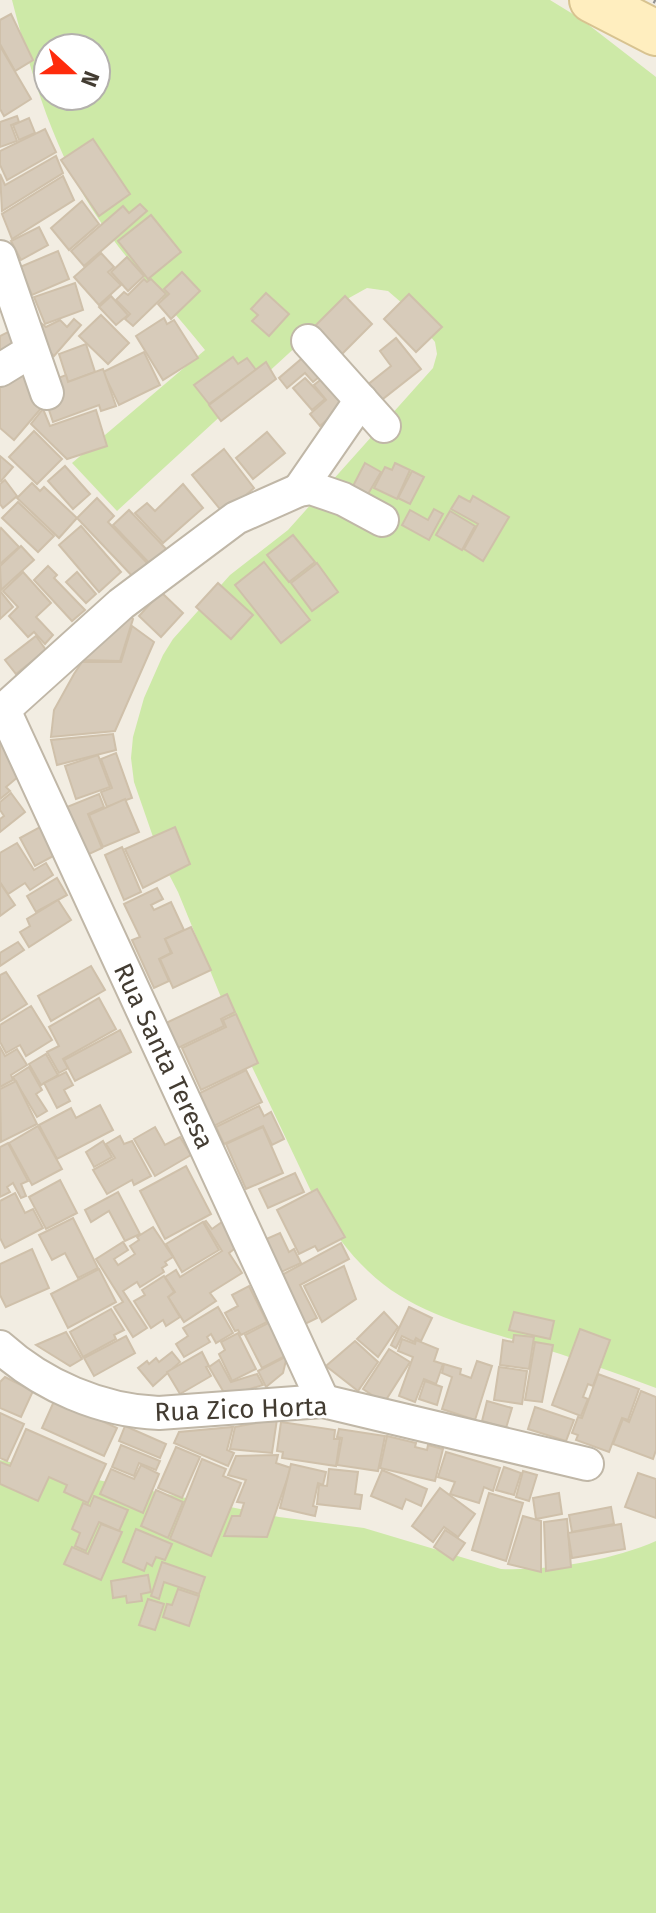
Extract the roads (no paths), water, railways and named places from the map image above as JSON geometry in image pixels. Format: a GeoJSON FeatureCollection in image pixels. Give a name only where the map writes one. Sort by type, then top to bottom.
{"type":"FeatureCollection","features":[{"type":"Feature","properties":{"kind":"street"},"geometry":{"type":"LineString","coordinates":[[592,0],[656,33]]}},
{"type":"Feature","properties":{"kind":"street"},"geometry":{"type":"LineString","coordinates":[[0,257],[47,393]]}},
{"type":"Feature","properties":{"kind":"street"},"geometry":{"type":"LineString","coordinates":[[308,341],[384,426]]}},
{"type":"Feature","properties":{"kind":"street"},"geometry":{"type":"LineString","coordinates":[[0,370],[31,351]]}},
{"type":"Feature","properties":{"kind":"street"},"geometry":{"type":"LineString","coordinates":[[299,490],[361,400]]}},
{"type":"Feature","properties":{"kind":"street"},"geometry":{"type":"LineString","coordinates":[[2,712],[121,604],[236,518],[299,490],[311,488],[382,520]]}},
{"type":"Feature","properties":{"kind":"street","name":"Rua Santa Teresa"},"geometry":{"type":"LineString","coordinates":[[2,712],[323,1401]]}},
{"type":"Feature","properties":{"kind":"street","name":"Rua Zico Horta"},"geometry":{"type":"LineString","coordinates":[[0,1347],[55,1385],[99,1403],[133,1411],[159,1413],[323,1401],[587,1464]]}}]}
